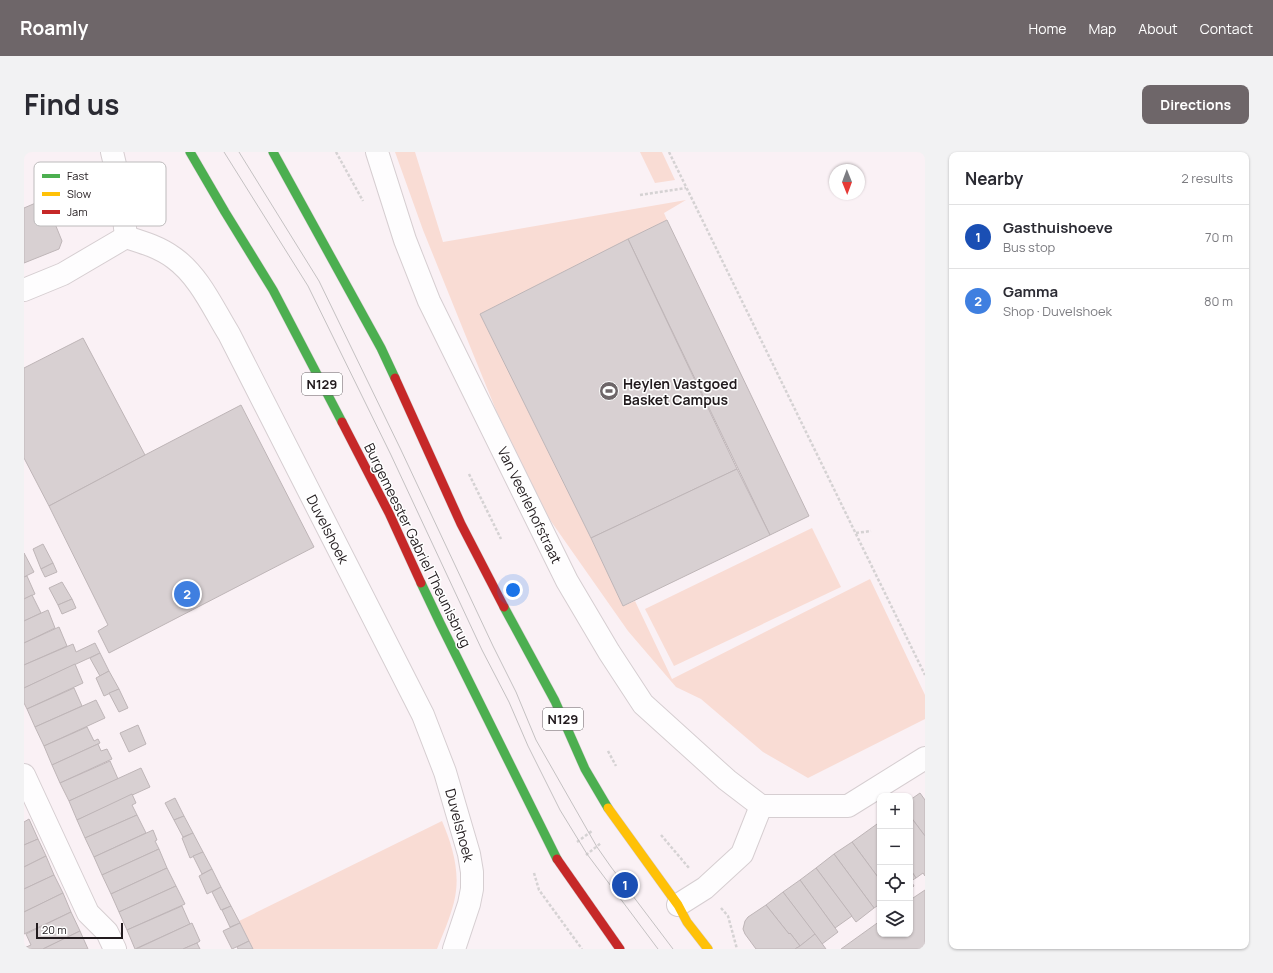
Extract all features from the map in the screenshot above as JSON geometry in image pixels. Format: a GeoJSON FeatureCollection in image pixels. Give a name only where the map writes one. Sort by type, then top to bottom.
{"type":"FeatureCollection","features":[{"type":"Feature","properties":{"kind":"main road","name":"Burgemeester Gabriel Theunisbrug"},"geometry":{"type":"LineString","coordinates":[[190,152],[224,212],[273,290],[371,478],[490,726],[556,857],[620,949]]}},
{"type":"Feature","properties":{"kind":"main road","name":"N129"},"geometry":{"type":"LineString","coordinates":[[273,152],[381,348],[461,524],[555,701],[585,769],[612,815],[678,905],[687,922],[708,949]]}},
{"type":"Feature","properties":{"kind":"street"},"geometry":{"type":"LineString","coordinates":[[112,152],[114,162]]}},
{"type":"Feature","properties":{"kind":"street","name":"Van Veerlehofstraat"},"geometry":{"type":"LineString","coordinates":[[377,152],[405,240],[429,301],[567,581],[609,652],[643,704],[727,780],[761,806]]}},
{"type":"Feature","properties":{"kind":"street"},"geometry":{"type":"LineString","coordinates":[[24,290],[63,274],[126,237],[125,226]]}},
{"type":"Feature","properties":{"kind":"street","name":"Duvelshoek"},"geometry":{"type":"LineString","coordinates":[[126,237],[152,246],[173,257],[188,271],[204,292],[229,334],[423,715],[445,772],[469,854],[472,872],[472,889],[469,904],[454,949]]}},
{"type":"Feature","properties":{"kind":"street"},"geometry":{"type":"LineString","coordinates":[[678,905],[705,888],[742,854],[761,806],[848,806],[925,758]]}},
{"type":"Feature","properties":{"kind":"street"},"geometry":{"type":"LineString","coordinates":[[24,775],[88,913],[107,932],[115,949]]}},
{"type":"Feature","properties":{"kind":"path"},"geometry":{"type":"LineString","coordinates":[[336,152],[340,159]]}},
{"type":"Feature","properties":{"kind":"path"},"geometry":{"type":"LineString","coordinates":[[669,152],[925,675]]}},
{"type":"Feature","properties":{"kind":"path"},"geometry":{"type":"LineString","coordinates":[[640,195],[686,188]]}},
{"type":"Feature","properties":{"kind":"path"},"geometry":{"type":"LineString","coordinates":[[856,533],[871,532]]}},
{"type":"Feature","properties":{"kind":"path"},"geometry":{"type":"LineString","coordinates":[[582,949],[539,890],[533,870],[556,857],[612,815]]}},
{"type":"Feature","properties":{"kind":"path"},"geometry":{"type":"LineString","coordinates":[[539,890],[564,869],[597,847],[621,827]]}},
{"type":"Feature","properties":{"kind":"path"},"geometry":{"type":"LineString","coordinates":[[659,832],[728,916],[738,949]]}},
{"type":"Feature","properties":{"kind":"shaded area"},"geometry":{"type":"Polygon","coordinates":[[[395,152],[415,152],[443,242],[686,200],[664,213],[667,220],[480,314],[623,606],[635,601],[672,679],[870,579],[925,695],[925,719],[808,778],[763,752],[701,699],[676,687],[628,631],[541,507],[496,410],[423,230],[395,152]]]}},
{"type":"Feature","properties":{"kind":"shaded area"},"geometry":{"type":"Polygon","coordinates":[[[640,152],[662,152],[675,180],[655,183],[640,152]]]}},
{"type":"Feature","properties":{"kind":"shaded area"},"geometry":{"type":"Polygon","coordinates":[[[812,528],[841,587],[674,666],[645,609],[812,528]]]}},
{"type":"Feature","properties":{"kind":"shaded area"},"geometry":{"type":"Polygon","coordinates":[[[442,821],[450,841],[455,861],[457,881],[454,902],[437,949],[253,949],[239,921],[442,821]]]}},
{"type":"Feature","properties":{"kind":"building"},"geometry":{"type":"Polygon","coordinates":[[[34,204],[34,226],[56,226],[62,241],[59,249],[24,263],[24,208],[34,204]]]}},
{"type":"Feature","properties":{"kind":"building"},"geometry":{"type":"Polygon","coordinates":[[[667,220],[809,516],[770,535],[628,239],[667,220]]]}},
{"type":"Feature","properties":{"kind":"building","name":"Heylen Vastgoed Basket Campus"},"geometry":{"type":"Polygon","coordinates":[[[628,239],[737,469],[591,538],[480,314],[628,239]]]}},
{"type":"Feature","properties":{"kind":"building"},"geometry":{"type":"Polygon","coordinates":[[[83,338],[145,455],[49,506],[24,458],[24,368],[83,338]]]}},
{"type":"Feature","properties":{"kind":"building"},"geometry":{"type":"Polygon","coordinates":[[[241,405],[314,547],[109,653],[98,631],[108,625],[49,506],[241,405]]]}},
{"type":"Feature","properties":{"kind":"building"},"geometry":{"type":"Polygon","coordinates":[[[737,469],[770,535],[623,606],[591,538],[737,469]]]}},
{"type":"Feature","properties":{"kind":"building"},"geometry":{"type":"Polygon","coordinates":[[[43,544],[53,563],[41,569],[33,549],[43,544]]]}},
{"type":"Feature","properties":{"kind":"building"},"geometry":{"type":"Polygon","coordinates":[[[24,553],[34,572],[24,577],[24,553]]]}},
{"type":"Feature","properties":{"kind":"building"},"geometry":{"type":"Polygon","coordinates":[[[53,563],[57,572],[45,577],[41,569],[53,563]]]}},
{"type":"Feature","properties":{"kind":"building"},"geometry":{"type":"Polygon","coordinates":[[[27,576],[35,594],[24,599],[24,577],[27,576]]]}},
{"type":"Feature","properties":{"kind":"building"},"geometry":{"type":"Polygon","coordinates":[[[62,582],[72,599],[58,605],[49,588],[62,582]]]}},
{"type":"Feature","properties":{"kind":"building"},"geometry":{"type":"Polygon","coordinates":[[[32,595],[41,613],[24,621],[24,599],[32,595]]]}},
{"type":"Feature","properties":{"kind":"building"},"geometry":{"type":"Polygon","coordinates":[[[72,599],[76,608],[62,614],[58,605],[72,599]]]}},
{"type":"Feature","properties":{"kind":"building"},"geometry":{"type":"Polygon","coordinates":[[[48,610],[55,628],[24,643],[24,621],[48,610]]]}},
{"type":"Feature","properties":{"kind":"building"},"geometry":{"type":"Polygon","coordinates":[[[59,627],[67,646],[24,665],[24,643],[59,627]]]}},
{"type":"Feature","properties":{"kind":"building"},"geometry":{"type":"Polygon","coordinates":[[[95,643],[100,653],[24,688],[24,665],[73,644],[76,652],[95,643]]]}},
{"type":"Feature","properties":{"kind":"building"},"geometry":{"type":"Polygon","coordinates":[[[100,653],[109,671],[100,676],[90,658],[100,653]]]}},
{"type":"Feature","properties":{"kind":"building"},"geometry":{"type":"Polygon","coordinates":[[[75,664],[83,683],[27,709],[24,703],[24,688],[75,664]]]}},
{"type":"Feature","properties":{"kind":"building"},"geometry":{"type":"Polygon","coordinates":[[[109,671],[119,689],[104,696],[96,678],[109,671]]]}},
{"type":"Feature","properties":{"kind":"building"},"geometry":{"type":"Polygon","coordinates":[[[74,688],[82,706],[35,727],[27,709],[74,688]]]}},
{"type":"Feature","properties":{"kind":"building"},"geometry":{"type":"Polygon","coordinates":[[[119,689],[128,708],[119,712],[109,693],[119,689]]]}},
{"type":"Feature","properties":{"kind":"building"},"geometry":{"type":"Polygon","coordinates":[[[96,700],[105,718],[44,746],[35,727],[96,700]]]}},
{"type":"Feature","properties":{"kind":"building"},"geometry":{"type":"Polygon","coordinates":[[[138,725],[146,744],[129,752],[120,733],[138,725]]]}},
{"type":"Feature","properties":{"kind":"building"},"geometry":{"type":"Polygon","coordinates":[[[87,727],[94,741],[98,739],[100,743],[52,765],[44,746],[87,727]]]}},
{"type":"Feature","properties":{"kind":"building"},"geometry":{"type":"Polygon","coordinates":[[[98,744],[101,751],[107,749],[112,759],[60,783],[52,765],[98,744]]]}},
{"type":"Feature","properties":{"kind":"building"},"geometry":{"type":"Polygon","coordinates":[[[110,761],[118,779],[69,801],[60,783],[110,761]]]}},
{"type":"Feature","properties":{"kind":"building"},"geometry":{"type":"Polygon","coordinates":[[[141,768],[150,787],[77,820],[69,801],[141,768]]]}},
{"type":"Feature","properties":{"kind":"building"},"geometry":{"type":"Polygon","coordinates":[[[920,793],[925,800],[925,836],[913,820],[913,798],[920,793]]]}},
{"type":"Feature","properties":{"kind":"building"},"geometry":{"type":"Polygon","coordinates":[[[132,794],[136,803],[132,805],[137,815],[85,838],[77,820],[132,794]]]}},
{"type":"Feature","properties":{"kind":"building"},"geometry":{"type":"Polygon","coordinates":[[[175,798],[184,816],[174,820],[165,803],[175,798]]]}},
{"type":"Feature","properties":{"kind":"building"},"geometry":{"type":"Polygon","coordinates":[[[137,815],[146,833],[94,857],[85,838],[137,815]]]}},
{"type":"Feature","properties":{"kind":"building"},"geometry":{"type":"Polygon","coordinates":[[[184,816],[193,833],[183,837],[174,820],[184,816]]]}},
{"type":"Feature","properties":{"kind":"building"},"geometry":{"type":"Polygon","coordinates":[[[29,819],[38,839],[24,845],[24,822],[29,819]]]}},
{"type":"Feature","properties":{"kind":"building"},"geometry":{"type":"Polygon","coordinates":[[[913,820],[925,836],[925,876],[923,873],[916,878],[913,874],[913,820]]]}},
{"type":"Feature","properties":{"kind":"building"},"geometry":{"type":"Polygon","coordinates":[[[877,824],[877,876],[852,842],[877,824]]]}},
{"type":"Feature","properties":{"kind":"building"},"geometry":{"type":"Polygon","coordinates":[[[153,830],[157,840],[155,841],[159,849],[102,875],[94,857],[153,830]]]}},
{"type":"Feature","properties":{"kind":"building"},"geometry":{"type":"Polygon","coordinates":[[[193,833],[203,852],[190,858],[182,838],[193,833]]]}},
{"type":"Feature","properties":{"kind":"building"},"geometry":{"type":"Polygon","coordinates":[[[38,839],[46,856],[24,867],[24,845],[38,839]]]}},
{"type":"Feature","properties":{"kind":"building"},"geometry":{"type":"Polygon","coordinates":[[[852,842],[877,876],[877,906],[874,908],[834,854],[852,842]]]}},
{"type":"Feature","properties":{"kind":"building"},"geometry":{"type":"Polygon","coordinates":[[[159,849],[167,868],[111,894],[102,875],[159,849]]]}},
{"type":"Feature","properties":{"kind":"building"},"geometry":{"type":"Polygon","coordinates":[[[203,852],[212,869],[202,874],[193,856],[203,852]]]}},
{"type":"Feature","properties":{"kind":"building"},"geometry":{"type":"Polygon","coordinates":[[[834,854],[874,908],[856,922],[816,868],[834,854]]]}},
{"type":"Feature","properties":{"kind":"building"},"geometry":{"type":"Polygon","coordinates":[[[46,856],[54,875],[24,889],[24,867],[46,856]]]}},
{"type":"Feature","properties":{"kind":"building"},"geometry":{"type":"Polygon","coordinates":[[[167,868],[176,886],[119,912],[111,894],[167,868]]]}},
{"type":"Feature","properties":{"kind":"building"},"geometry":{"type":"Polygon","coordinates":[[[816,868],[852,916],[835,928],[800,880],[816,868]]]}},
{"type":"Feature","properties":{"kind":"building"},"geometry":{"type":"Polygon","coordinates":[[[212,869],[221,887],[207,894],[199,876],[212,869]]]}},
{"type":"Feature","properties":{"kind":"building"},"geometry":{"type":"Polygon","coordinates":[[[54,875],[63,893],[24,912],[24,889],[54,875]]]}},
{"type":"Feature","properties":{"kind":"building"},"geometry":{"type":"Polygon","coordinates":[[[800,880],[838,932],[822,944],[783,892],[800,880]]]}},
{"type":"Feature","properties":{"kind":"building"},"geometry":{"type":"Polygon","coordinates":[[[176,886],[185,904],[127,930],[119,912],[176,886]]]}},
{"type":"Feature","properties":{"kind":"building"},"geometry":{"type":"Polygon","coordinates":[[[221,887],[231,906],[221,910],[212,892],[221,887]]]}},
{"type":"Feature","properties":{"kind":"building"},"geometry":{"type":"Polygon","coordinates":[[[925,890],[925,949],[841,949],[877,923],[877,937],[913,937],[913,898],[925,890]]]}},
{"type":"Feature","properties":{"kind":"building"},"geometry":{"type":"Polygon","coordinates":[[[783,892],[815,934],[800,946],[766,905],[783,892]]]}},
{"type":"Feature","properties":{"kind":"building"},"geometry":{"type":"Polygon","coordinates":[[[63,893],[71,912],[24,934],[24,912],[63,893]]]}},
{"type":"Feature","properties":{"kind":"building"},"geometry":{"type":"Polygon","coordinates":[[[766,905],[800,946],[795,949],[756,949],[743,929],[745,921],[748,917],[766,905]]]}},
{"type":"Feature","properties":{"kind":"building"},"geometry":{"type":"Polygon","coordinates":[[[182,906],[190,924],[135,949],[127,930],[182,906]]]}},
{"type":"Feature","properties":{"kind":"building"},"geometry":{"type":"Polygon","coordinates":[[[231,906],[240,923],[230,927],[222,910],[231,906]]]}},
{"type":"Feature","properties":{"kind":"building"},"geometry":{"type":"Polygon","coordinates":[[[71,912],[80,931],[43,949],[24,949],[31,945],[26,934],[71,912]]]}},
{"type":"Feature","properties":{"kind":"building"},"geometry":{"type":"Polygon","coordinates":[[[192,923],[200,941],[197,943],[183,949],[136,949],[192,923]]]}},
{"type":"Feature","properties":{"kind":"building"},"geometry":{"type":"Polygon","coordinates":[[[240,923],[249,941],[232,949],[223,931],[240,923]]]}},
{"type":"Feature","properties":{"kind":"building"},"geometry":{"type":"Polygon","coordinates":[[[80,931],[88,949],[43,949],[80,931]]]}},
{"type":"Feature","properties":{"kind":"building"},"geometry":{"type":"Polygon","coordinates":[[[815,934],[826,949],[795,949],[800,946],[815,934]]]}},
{"type":"Feature","properties":{"kind":"building"},"geometry":{"type":"Polygon","coordinates":[[[249,941],[253,949],[238,949],[237,947],[249,941]]]}},
{"type":"Feature","properties":{"kind":"building"},"geometry":{"type":"Polygon","coordinates":[[[197,943],[200,949],[183,949],[197,943]]]}},
{"type":"Feature","properties":{"kind":"tram line"},"geometry":{"type":"LineString","coordinates":[[224,152],[308,286],[391,455],[482,650],[509,702],[528,746],[560,810],[587,854],[658,949]]}},
{"type":"Feature","properties":{"kind":"tram line"},"geometry":{"type":"LineString","coordinates":[[239,152],[319,281],[516,692],[536,740],[597,847],[673,949]]}},
{"type":"Feature","properties":{"kind":"traffic: fast"},"geometry":{"type":"LineString","coordinates":[[190,152],[273,290],[342,422]]}},
{"type":"Feature","properties":{"kind":"traffic: fast"},"geometry":{"type":"LineString","coordinates":[[273,152],[381,348],[395,378]]}},
{"type":"Feature","properties":{"kind":"traffic: fast"},"geometry":{"type":"LineString","coordinates":[[421,583],[557,859]]}},
{"type":"Feature","properties":{"kind":"traffic: fast"},"geometry":{"type":"LineString","coordinates":[[504,607],[555,701],[585,769],[608,808]]}},
{"type":"Feature","properties":{"kind":"traffic: slow"},"geometry":{"type":"LineString","coordinates":[[608,808],[678,905],[687,922],[708,949]]}},
{"type":"Feature","properties":{"kind":"traffic: jam"},"geometry":{"type":"LineString","coordinates":[[395,378],[461,524],[504,607]]}},
{"type":"Feature","properties":{"kind":"traffic: jam"},"geometry":{"type":"LineString","coordinates":[[342,422],[389,513],[421,583]]}},
{"type":"Feature","properties":{"kind":"traffic: jam"},"geometry":{"type":"LineString","coordinates":[[557,859],[620,949]]}},
{"type":"Feature","properties":{"kind":"place","name":"Heylen Vastgoed Basket Campus"},"geometry":{"type":"Point","coordinates":[609,391]}},
{"type":"Feature","properties":{"kind":"place","name":"Gamma"},"geometry":{"type":"Point","coordinates":[187,594]}},
{"type":"Feature","properties":{"kind":"place","name":"Gasthuishoeve"},"geometry":{"type":"Point","coordinates":[625,885]}}]}
